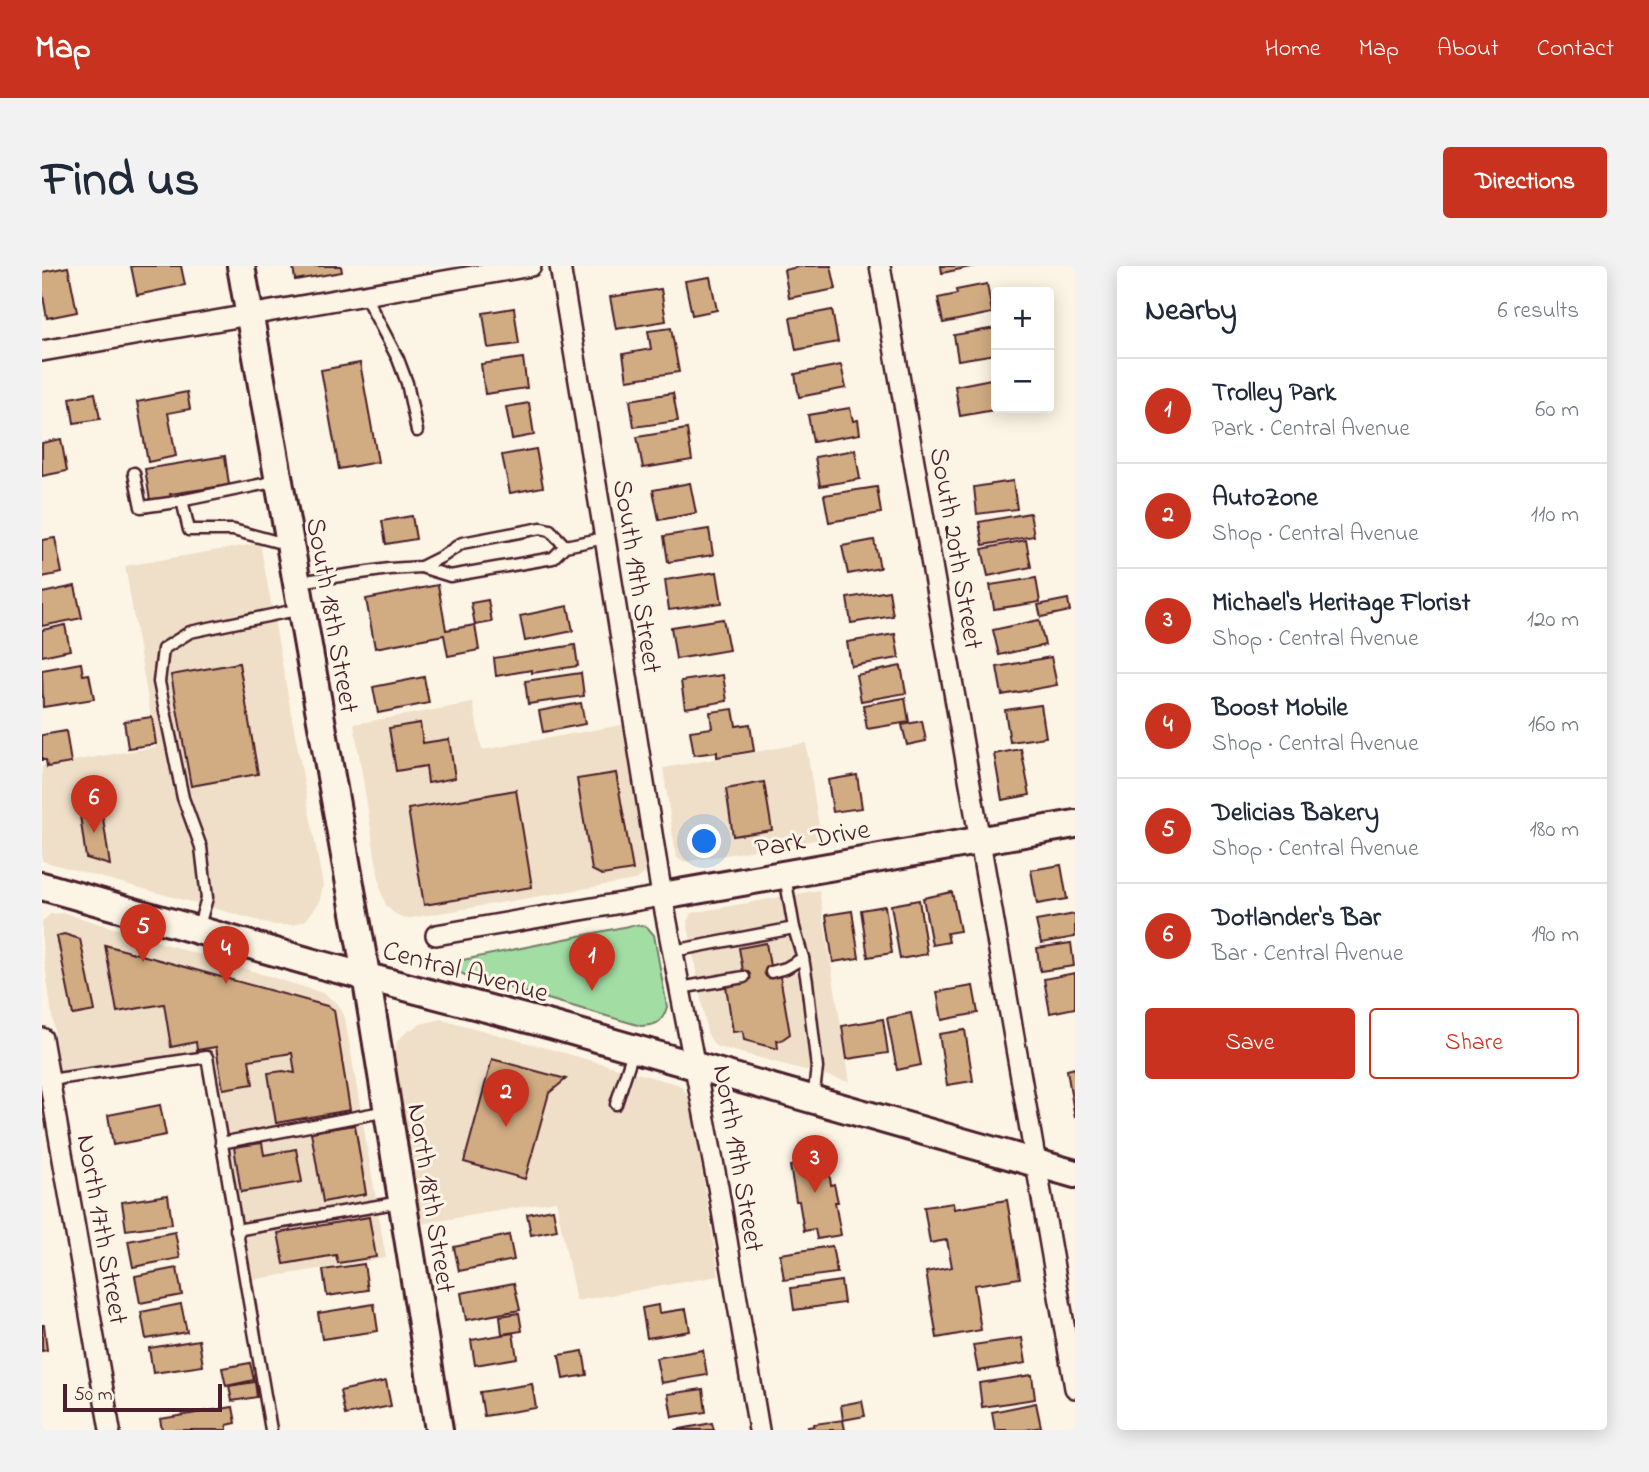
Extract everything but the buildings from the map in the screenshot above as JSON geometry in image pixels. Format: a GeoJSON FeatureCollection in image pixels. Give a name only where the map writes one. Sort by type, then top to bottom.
{"type":"FeatureCollection","features":[{"type":"Feature","properties":{"kind":"main road","name":"South 18th Street"},"geometry":{"type":"LineString","coordinates":[[241,266],[366,975]]}},
{"type":"Feature","properties":{"kind":"main road","name":"Park Drive"},"geometry":{"type":"LineString","coordinates":[[662,896],[1075,824]]}},
{"type":"Feature","properties":{"kind":"main road","name":"Central Avenue"},"geometry":{"type":"LineString","coordinates":[[42,886],[314,963],[635,1049],[1075,1174]]}},
{"type":"Feature","properties":{"kind":"main road","name":"North 18th Street"},"geometry":{"type":"LineString","coordinates":[[366,975],[439,1430]]}},
{"type":"Feature","properties":{"kind":"street"},"geometry":{"type":"LineString","coordinates":[[42,351],[531,266]]}},
{"type":"Feature","properties":{"kind":"street","name":"South 19th Street"},"geometry":{"type":"LineString","coordinates":[[559,266],[662,896]]}},
{"type":"Feature","properties":{"kind":"street","name":"South 20th Street"},"geometry":{"type":"LineString","coordinates":[[880,266],[1075,1388]]}},
{"type":"Feature","properties":{"kind":"street","name":"Park Drive"},"geometry":{"type":"LineString","coordinates":[[436,935],[662,896]]}},
{"type":"Feature","properties":{"kind":"street","name":"North 19th Street"},"geometry":{"type":"LineString","coordinates":[[662,896],[718,1187],[759,1430]]}},
{"type":"Feature","properties":{"kind":"street","name":"North 17th Street"},"geometry":{"type":"LineString","coordinates":[[42,1038],[110,1430]]}},
{"type":"Feature","properties":{"kind":"lane"},"geometry":{"type":"LineString","coordinates":[[365,296],[398,359],[407,383],[417,431]]}},
{"type":"Feature","properties":{"kind":"lane"},"geometry":{"type":"LineString","coordinates":[[134,473],[141,507],[279,481]]}},
{"type":"Feature","properties":{"kind":"lane"},"geometry":{"type":"LineString","coordinates":[[182,500],[189,530],[233,530],[290,545]]}},
{"type":"Feature","properties":{"kind":"lane"},"geometry":{"type":"LineString","coordinates":[[297,583],[389,569],[421,567],[462,543],[541,528],[550,530],[565,546]]}},
{"type":"Feature","properties":{"kind":"lane"},"geometry":{"type":"LineString","coordinates":[[421,567],[450,576],[553,558],[565,546],[605,538]]}},
{"type":"Feature","properties":{"kind":"lane"},"geometry":{"type":"LineString","coordinates":[[198,929],[207,898],[201,847],[183,798],[159,682],[163,649],[190,632],[301,609]]}},
{"type":"Feature","properties":{"kind":"lane"},"geometry":{"type":"LineString","coordinates":[[785,874],[793,928],[803,958],[817,1068],[813,1100]]}},
{"type":"Feature","properties":{"kind":"lane"},"geometry":{"type":"LineString","coordinates":[[673,951],[793,928]]}},
{"type":"Feature","properties":{"kind":"lane"},"geometry":{"type":"LineString","coordinates":[[771,972],[786,968],[803,958]]}},
{"type":"Feature","properties":{"kind":"lane"},"geometry":{"type":"LineString","coordinates":[[680,988],[744,977]]}},
{"type":"Feature","properties":{"kind":"lane"},"geometry":{"type":"LineString","coordinates":[[616,1104],[635,1049]]}},
{"type":"Feature","properties":{"kind":"lane"},"geometry":{"type":"LineString","coordinates":[[50,1080],[206,1058],[271,1430]]}},
{"type":"Feature","properties":{"kind":"lane"},"geometry":{"type":"LineString","coordinates":[[221,1143],[387,1111]]}},
{"type":"Feature","properties":{"kind":"lane"},"geometry":{"type":"LineString","coordinates":[[236,1230],[402,1202]]}},
{"type":"Feature","properties":{"kind":"shaded area"},"geometry":{"type":"Polygon","coordinates":[[[260,543],[323,886],[319,903],[306,920],[294,925],[274,925],[42,861],[42,766],[156,747],[125,566],[260,543]]]}},
{"type":"Feature","properties":{"kind":"shaded area"},"geometry":{"type":"Polygon","coordinates":[[[473,703],[482,750],[627,724],[649,864],[644,874],[635,880],[405,919],[386,906],[381,892],[354,724],[473,703]]]}},
{"type":"Feature","properties":{"kind":"shaded area"},"geometry":{"type":"Polygon","coordinates":[[[806,743],[821,839],[683,862],[676,857],[663,768],[806,743]]]}},
{"type":"Feature","properties":{"kind":"shaded area"},"geometry":{"type":"Polygon","coordinates":[[[819,890],[850,1082],[715,1046],[707,1033],[687,921],[691,913],[819,890]]]}},
{"type":"Feature","properties":{"kind":"shaded area"},"geometry":{"type":"Polygon","coordinates":[[[65,913],[323,993],[338,1004],[345,1018],[386,1258],[252,1280],[213,1050],[60,1073],[42,943],[42,922],[50,914],[65,913]]]}},
{"type":"Feature","properties":{"kind":"shaded area"},"geometry":{"type":"Polygon","coordinates":[[[441,1019],[680,1085],[687,1094],[692,1109],[719,1276],[576,1301],[556,1201],[421,1224],[394,1057],[397,1041],[408,1031],[421,1024],[441,1019]]]}},
{"type":"Feature","properties":{"kind":"green space"},"geometry":{"type":"Polygon","coordinates":[[[633,925],[647,927],[654,935],[667,1007],[661,1020],[651,1025],[641,1026],[465,975],[458,968],[458,962],[463,960],[633,925]]]}},
{"type":"Feature","properties":{"kind":"place","name":"Dotlander's Bar"},"geometry":{"type":"Point","coordinates":[94,833]}},
{"type":"Feature","properties":{"kind":"place","name":"Delicias Bakery"},"geometry":{"type":"Point","coordinates":[143,962]}},
{"type":"Feature","properties":{"kind":"place","name":"Boost Mobile"},"geometry":{"type":"Point","coordinates":[226,984]}},
{"type":"Feature","properties":{"kind":"place","name":"Trolley Park"},"geometry":{"type":"Point","coordinates":[592,991]}},
{"type":"Feature","properties":{"kind":"place","name":"AutoZone"},"geometry":{"type":"Point","coordinates":[506,1127]}},
{"type":"Feature","properties":{"kind":"place","name":"Michael's Heritage Florist"},"geometry":{"type":"Point","coordinates":[815,1193]}}]}
